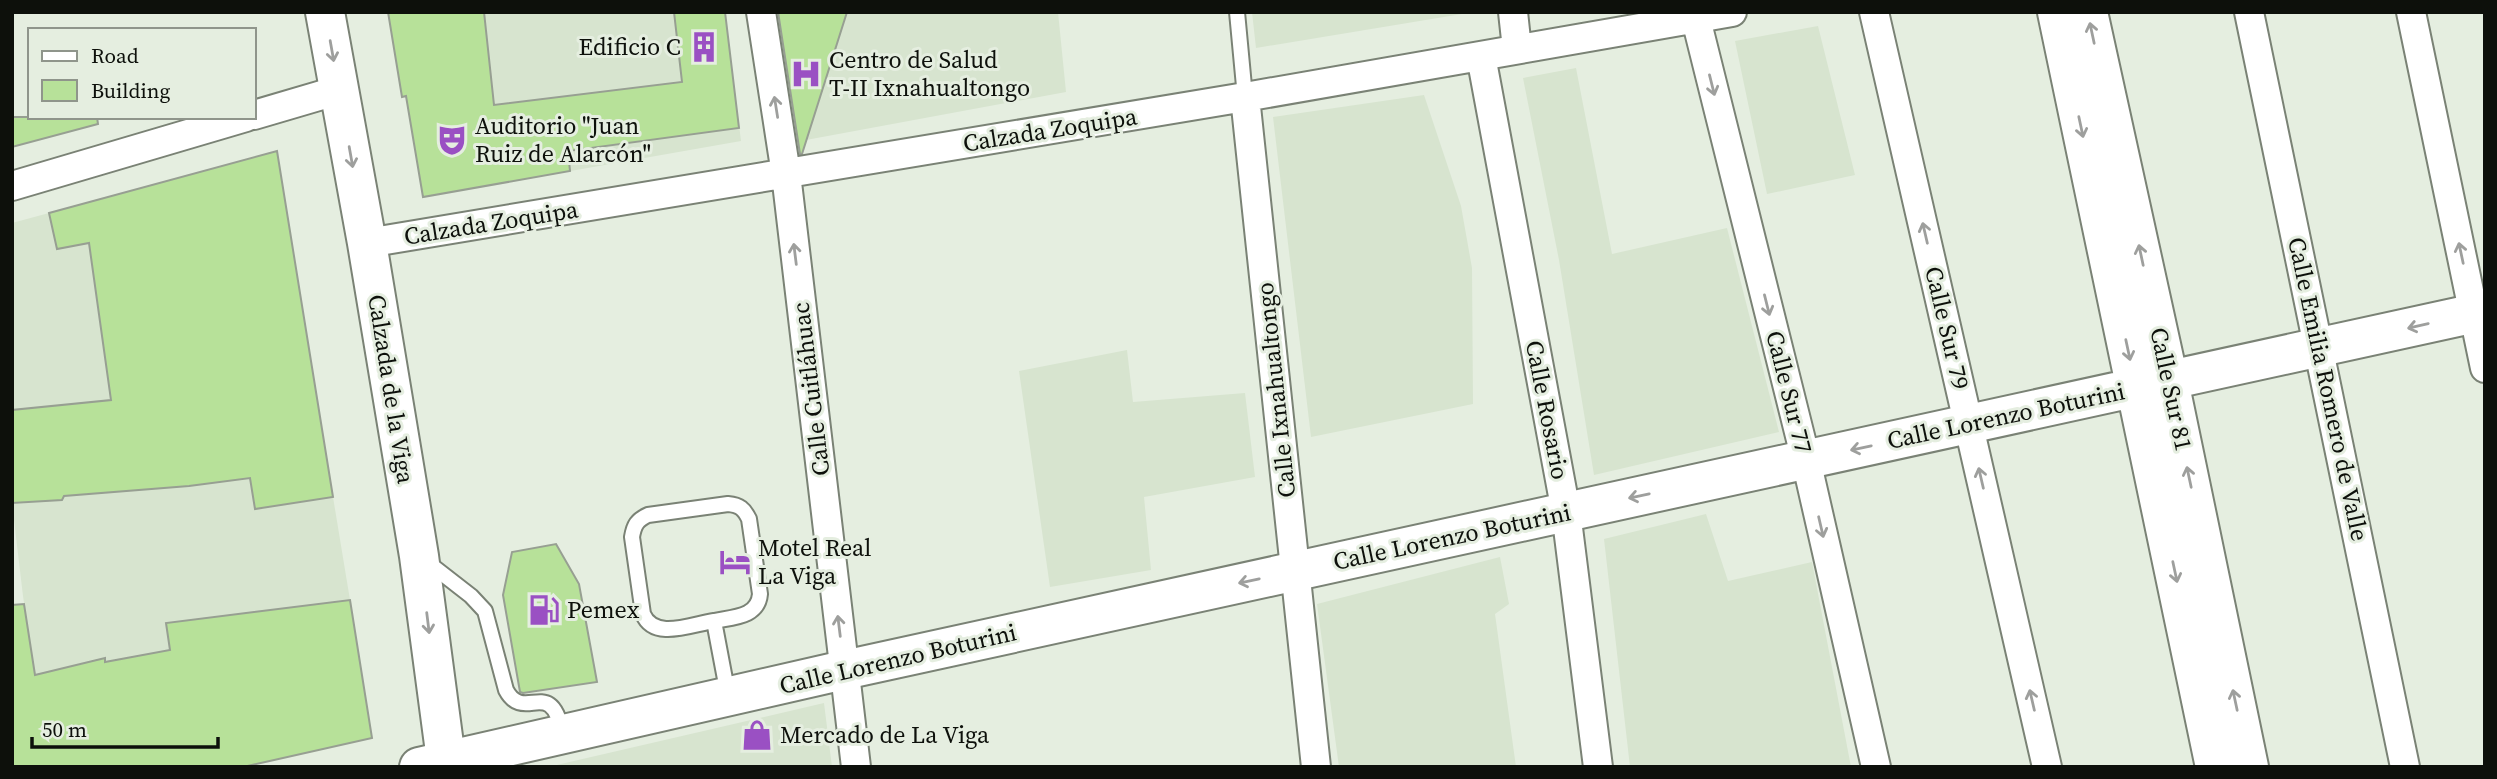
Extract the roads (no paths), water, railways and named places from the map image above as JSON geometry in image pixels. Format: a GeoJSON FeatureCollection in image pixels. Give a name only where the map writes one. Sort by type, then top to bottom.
{"type":"FeatureCollection","features":[{"type":"Feature","properties":{"kind":"main road","name":"Calzada de la Viga"},"geometry":{"type":"LineString","coordinates":[[326,12],[419,556],[437,765]]}},
{"type":"Feature","properties":{"kind":"main road","name":"Calle Sur 81"},"geometry":{"type":"LineString","coordinates":[[2057,12],[2249,767]]}},
{"type":"Feature","properties":{"kind":"main road","name":"Calle Sur 81"},"geometry":{"type":"LineString","coordinates":[[2088,12],[2216,767]]}},
{"type":"Feature","properties":{"kind":"main road","name":"Calle Lorenzo Boturini"},"geometry":{"type":"LineString","coordinates":[[437,765],[844,670],[2479,312]]}},
{"type":"Feature","properties":{"kind":"street","name":"Calle Cuitláhuac"},"geometry":{"type":"LineString","coordinates":[[761,12],[786,174],[856,767]]}},
{"type":"Feature","properties":{"kind":"street"},"geometry":{"type":"LineString","coordinates":[[1513,12],[1517,49]]}},
{"type":"Feature","properties":{"kind":"street","name":"Calzada Zoquipa"},"geometry":{"type":"LineString","coordinates":[[367,243],[1245,97],[1732,12]]}},
{"type":"Feature","properties":{"kind":"street","name":"Calle Sur 79"},"geometry":{"type":"LineString","coordinates":[[1874,12],[2047,767]]}},
{"type":"Feature","properties":{"kind":"street","name":"Calle Emilia Romero de Valle"},"geometry":{"type":"LineString","coordinates":[[2249,12],[2405,767]]}},
{"type":"Feature","properties":{"kind":"street"},"geometry":{"type":"LineString","coordinates":[[2411,12],[2479,312],[2485,368]]}},
{"type":"Feature","properties":{"kind":"street","name":"Calle Sur 77"},"geometry":{"type":"LineString","coordinates":[[1696,19],[1806,460],[1876,767]]}},
{"type":"Feature","properties":{"kind":"street","name":"Calle Rosario"},"geometry":{"type":"LineString","coordinates":[[1481,56],[1566,512],[1598,767]]}},
{"type":"Feature","properties":{"kind":"street"},"geometry":{"type":"LineString","coordinates":[[256,114],[339,90]]}},
{"type":"Feature","properties":{"kind":"street","name":"Calle Ixnahualtongo"},"geometry":{"type":"LineString","coordinates":[[1245,97],[1316,767]]}},
{"type":"Feature","properties":{"kind":"street"},"geometry":{"type":"LineString","coordinates":[[12,186],[239,119]]}},
{"type":"Feature","properties":{"kind":"lane","name":"Calle Ixnahualtongo"},"geometry":{"type":"LineString","coordinates":[[1237,12],[1245,97]]}},
{"type":"Feature","properties":{"kind":"lane"},"geometry":{"type":"LineString","coordinates":[[728,504],[738,505],[745,511],[749,519],[757,569],[759,603],[754,610],[746,614],[714,621],[664,629],[654,628],[647,623],[643,614],[632,537],[639,519],[728,504]]}},
{"type":"Feature","properties":{"kind":"lane"},"geometry":{"type":"LineString","coordinates":[[419,556],[471,596],[485,611],[511,698],[519,703],[547,703],[555,708],[563,734]]}},
{"type":"Feature","properties":{"kind":"lane"},"geometry":{"type":"LineString","coordinates":[[714,621],[728,696]]}},
{"type":"Feature","properties":{"kind":"place","name":"Edificio C"},"geometry":{"type":"Point","coordinates":[704,47]}},
{"type":"Feature","properties":{"kind":"place","name":"Centro de Salud T-II Ixnahualtongo"},"geometry":{"type":"Point","coordinates":[806,74]}},
{"type":"Feature","properties":{"kind":"place","name":"Auditorio \"Juan Ruiz de Alarcón\""},"geometry":{"type":"Point","coordinates":[452,140]}},
{"type":"Feature","properties":{"kind":"place","name":"Motel Real La Viga"},"geometry":{"type":"Point","coordinates":[735,562]}},
{"type":"Feature","properties":{"kind":"place","name":"Pemex"},"geometry":{"type":"Point","coordinates":[544,610]}},
{"type":"Feature","properties":{"kind":"place","name":"Mercado de La Viga"},"geometry":{"type":"Point","coordinates":[757,735]}}]}
